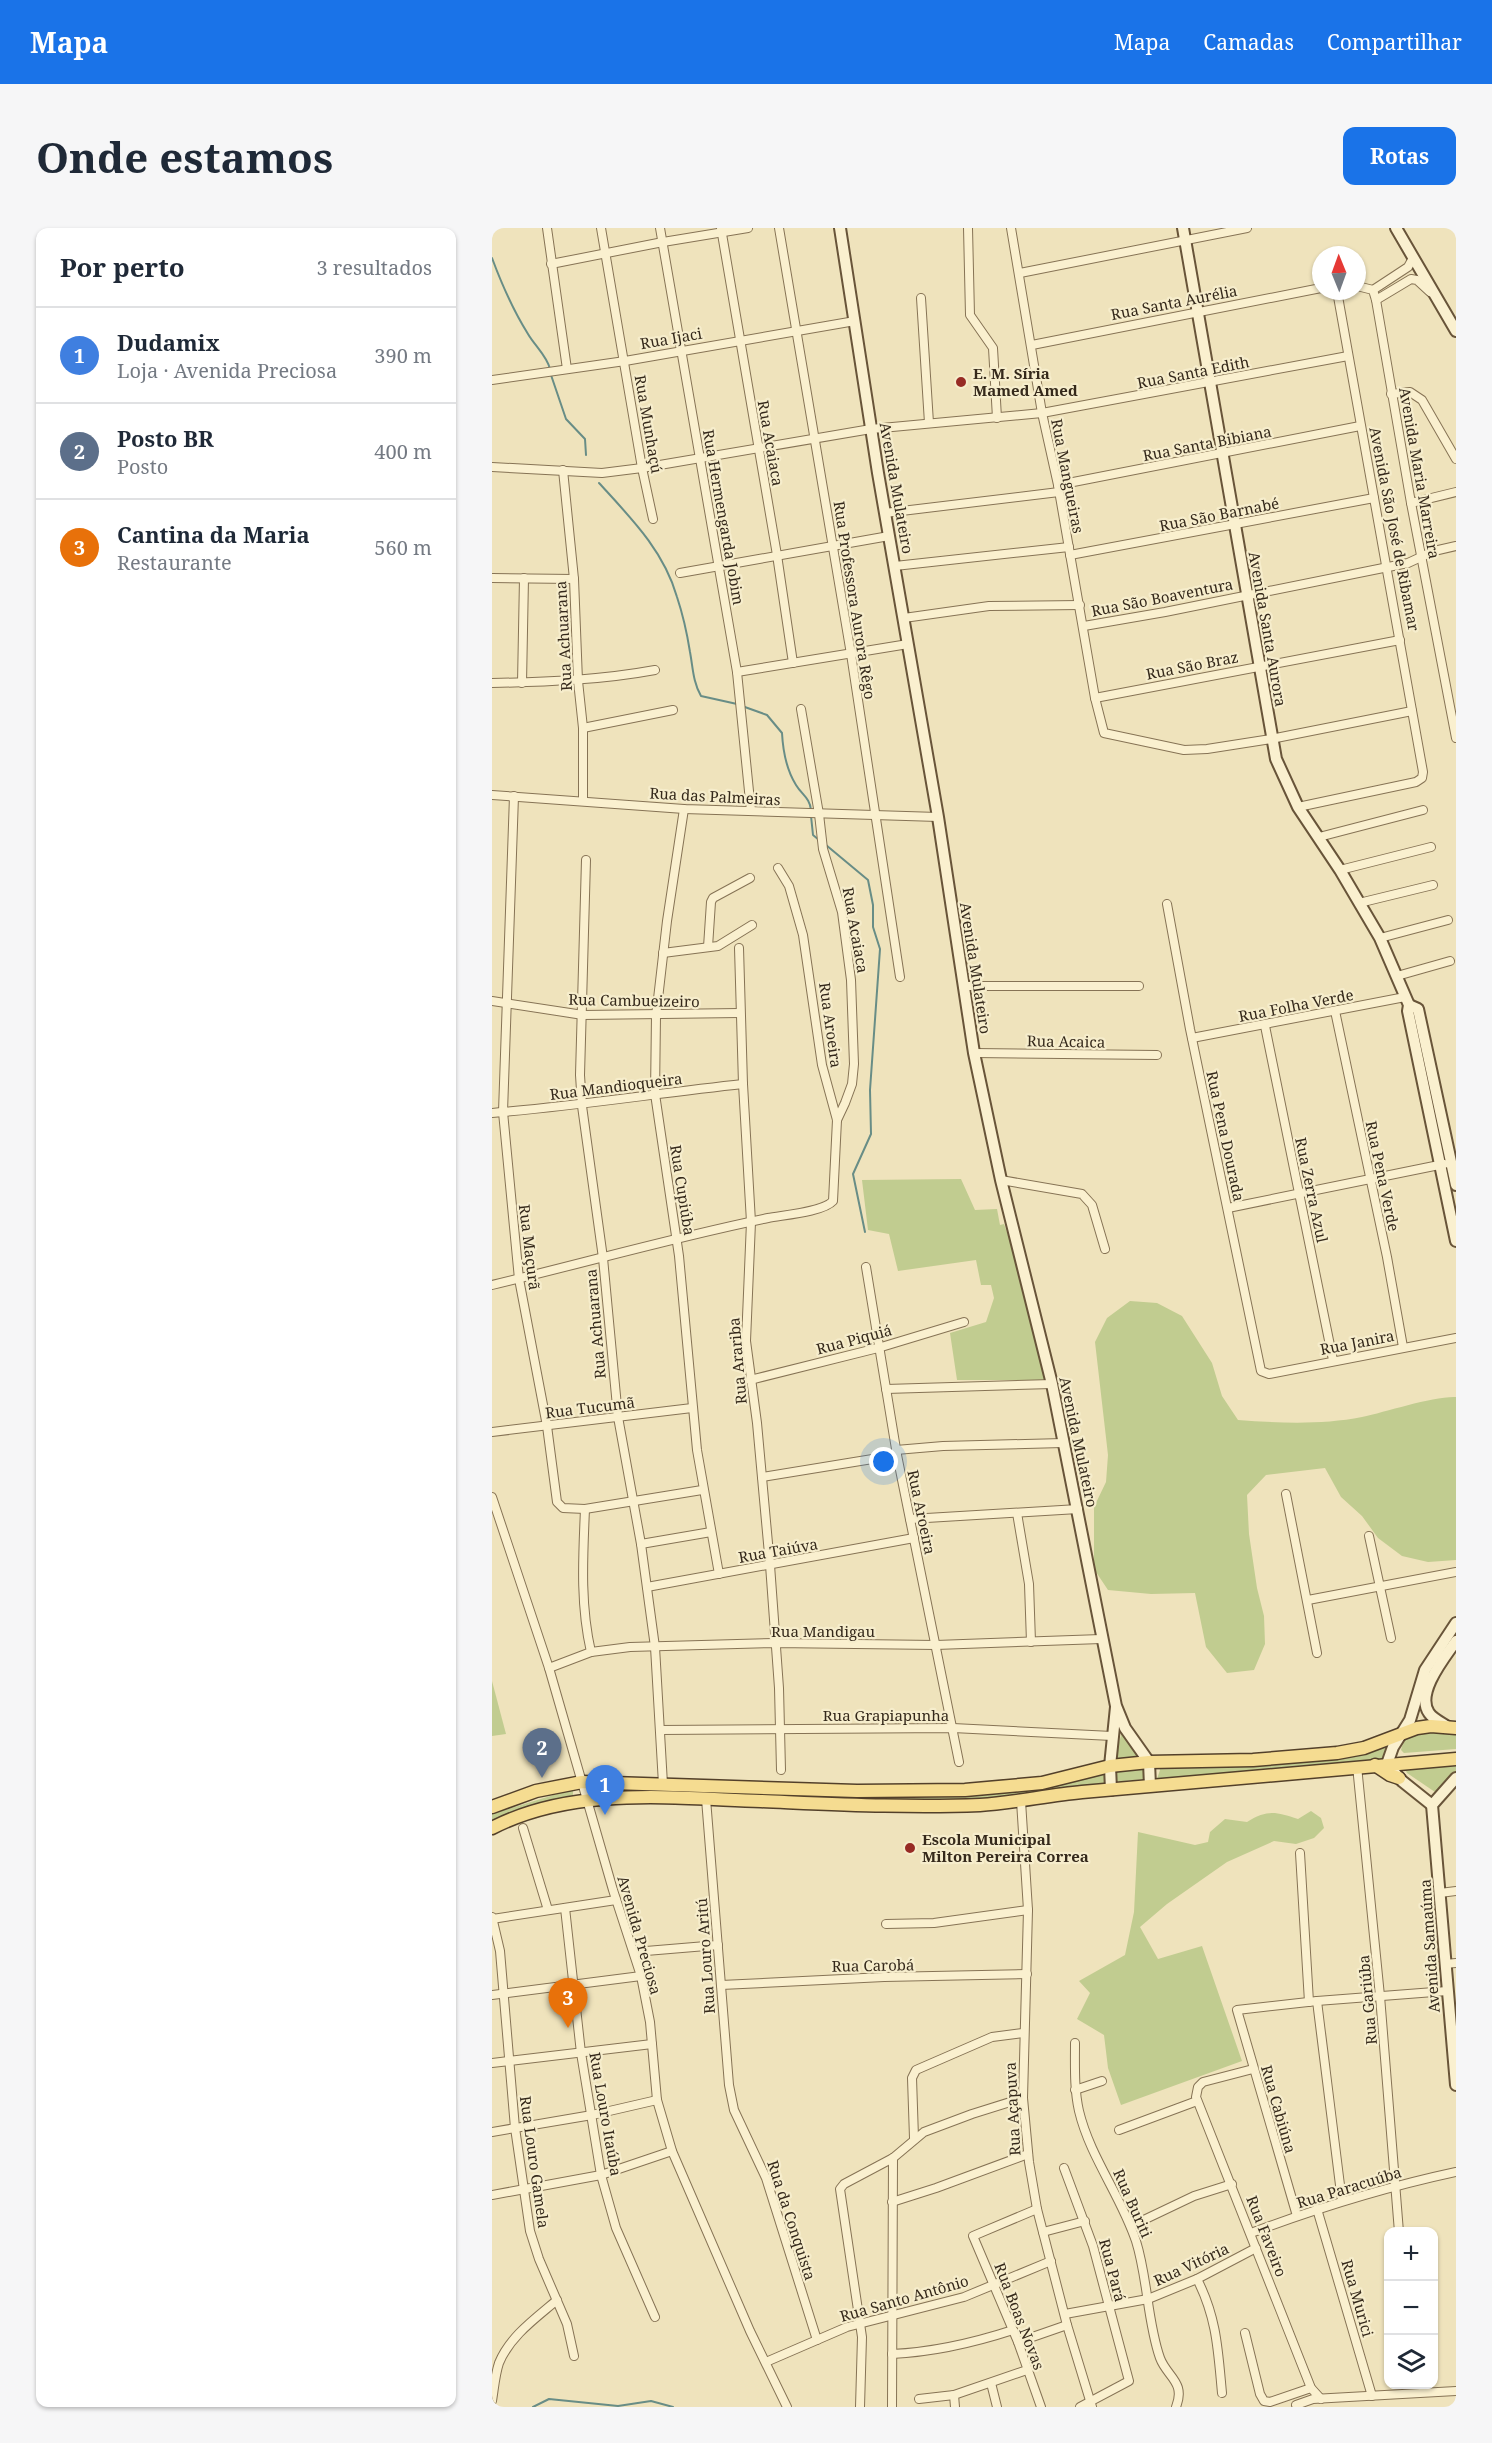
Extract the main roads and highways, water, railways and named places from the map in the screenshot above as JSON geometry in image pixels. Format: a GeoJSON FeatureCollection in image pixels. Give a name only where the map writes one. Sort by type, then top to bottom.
{"type":"FeatureCollection","features":[{"type":"Feature","properties":{"kind":"main road"},"geometry":{"type":"LineString","coordinates":[[492,1807],[536,1791],[582,1782],[857,1791],[955,1790],[1042,1783],[1110,1766],[1149,1762],[1253,1760],[1336,1753],[1364,1748],[1403,1732],[1431,1726],[1453,1729]]}},
{"type":"Feature","properties":{"kind":"main road"},"geometry":{"type":"LineString","coordinates":[[492,1828],[544,1807],[587,1801],[631,1798],[706,1799],[923,1806],[1021,1801],[1357,1766],[1456,1759]]}},
{"type":"Feature","properties":{"kind":"main road"},"geometry":{"type":"LineString","coordinates":[[1381,1765],[1390,1775],[1399,1778]]}},
{"type":"Feature","properties":{"kind":"waterway"},"geometry":{"type":"LineString","coordinates":[[492,258],[517,316],[550,369]]}},
{"type":"Feature","properties":{"kind":"waterway"},"geometry":{"type":"LineString","coordinates":[[551,375],[566,419],[585,439],[586,455]]}},
{"type":"Feature","properties":{"kind":"waterway"},"geometry":{"type":"LineString","coordinates":[[599,483],[645,536],[664,565],[681,611],[695,680],[701,696],[737,704]]}},
{"type":"Feature","properties":{"kind":"waterway"},"geometry":{"type":"LineString","coordinates":[[742,706],[767,715],[782,733],[787,767],[796,785],[807,799],[811,810]]}},
{"type":"Feature","properties":{"kind":"waterway"},"geometry":{"type":"LineString","coordinates":[[811,816],[813,835],[819,840]]}},
{"type":"Feature","properties":{"kind":"waterway"},"geometry":{"type":"LineString","coordinates":[[826,845],[868,880],[873,905],[873,927],[880,949],[870,1090],[871,1134],[853,1174],[865,1232]]}},
{"type":"Feature","properties":{"kind":"waterway"},"geometry":{"type":"LineString","coordinates":[[533,2407],[549,2399],[618,2406],[651,2401],[673,2407]]}},
{"type":"Feature","properties":{"kind":"place","name":"E. M. Síria Mamed Amed"},"geometry":{"type":"Point","coordinates":[961,382]}},
{"type":"Feature","properties":{"kind":"place","name":"Posto BR"},"geometry":{"type":"Point","coordinates":[542,1778]}},
{"type":"Feature","properties":{"kind":"place","name":"Dudamix"},"geometry":{"type":"Point","coordinates":[605,1815]}},
{"type":"Feature","properties":{"kind":"place","name":"Escola Municipal Milton Pereira Correa"},"geometry":{"type":"Point","coordinates":[910,1848]}},
{"type":"Feature","properties":{"kind":"place","name":"Cantina da Maria"},"geometry":{"type":"Point","coordinates":[568,2028]}}]}
